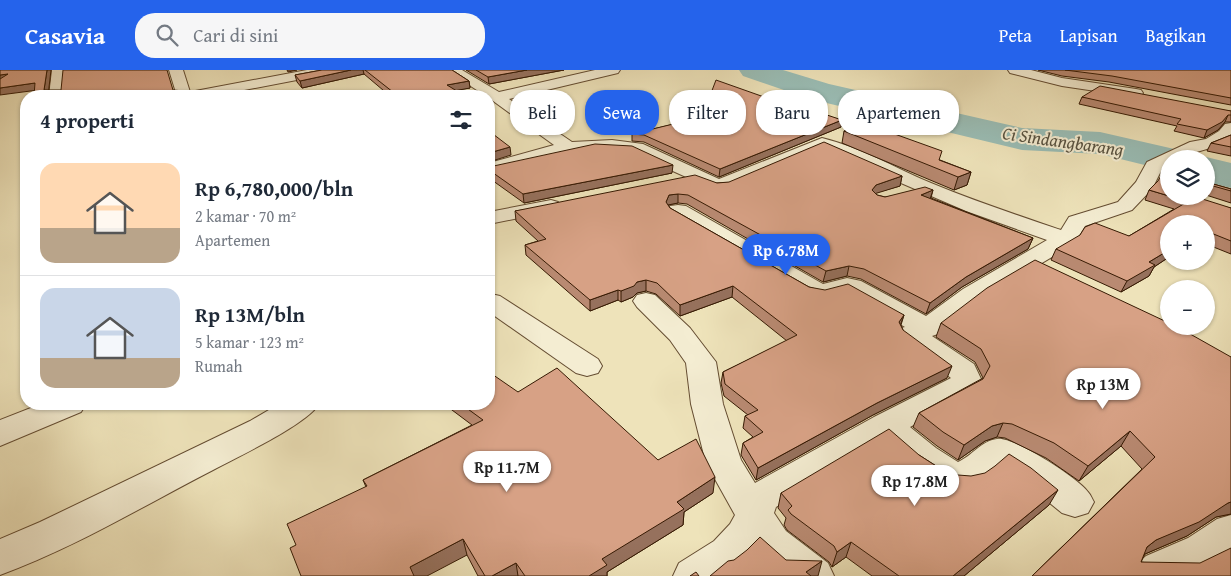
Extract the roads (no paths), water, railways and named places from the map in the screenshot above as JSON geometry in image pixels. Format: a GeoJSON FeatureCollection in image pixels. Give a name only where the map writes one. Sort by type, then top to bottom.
{"type":"FeatureCollection","features":[{"type":"Feature","properties":{"kind":"street"},"geometry":{"type":"LineString","coordinates":[[57,90],[59,70]]}},
{"type":"Feature","properties":{"kind":"street"},"geometry":{"type":"LineString","coordinates":[[176,70],[182,90]]}},
{"type":"Feature","properties":{"kind":"street"},"geometry":{"type":"LineString","coordinates":[[213,90],[265,76],[328,70]]}},
{"type":"Feature","properties":{"kind":"street"},"geometry":{"type":"LineString","coordinates":[[453,70],[486,90]]}},
{"type":"Feature","properties":{"kind":"street"},"geometry":{"type":"LineString","coordinates":[[497,97],[612,70]]}},
{"type":"Feature","properties":{"kind":"street"},"geometry":{"type":"LineString","coordinates":[[1015,70],[1062,82],[1147,95]]}},
{"type":"Feature","properties":{"kind":"street"},"geometry":{"type":"LineString","coordinates":[[497,97],[568,146]]}},
{"type":"Feature","properties":{"kind":"street"},"geometry":{"type":"LineString","coordinates":[[694,576],[717,564],[746,537],[756,515],[760,498],[886,425],[958,388],[967,381],[963,371],[911,334],[928,328],[972,294],[1042,267],[1066,239],[1077,222],[1125,206],[1159,172],[1190,149],[1196,146],[1211,144],[1229,133]]}},
{"type":"Feature","properties":{"kind":"street"},"geometry":{"type":"LineString","coordinates":[[495,168],[568,146],[612,145],[637,148],[717,185],[728,183],[842,135]]}},
{"type":"Feature","properties":{"kind":"street"},"geometry":{"type":"LineString","coordinates":[[822,144],[872,163],[923,187],[973,207],[1066,239]]}},
{"type":"Feature","properties":{"kind":"street"},"geometry":{"type":"LineString","coordinates":[[667,182],[696,176]]}},
{"type":"Feature","properties":{"kind":"street"},"geometry":{"type":"LineString","coordinates":[[898,194],[923,187]]}},
{"type":"Feature","properties":{"kind":"street"},"geometry":{"type":"LineString","coordinates":[[495,217],[571,202]]}},
{"type":"Feature","properties":{"kind":"street"},"geometry":{"type":"LineString","coordinates":[[678,211],[817,291],[826,292],[845,284],[852,286],[928,328]]}},
{"type":"Feature","properties":{"kind":"street"},"geometry":{"type":"LineString","coordinates":[[646,301],[680,334],[701,362],[707,404],[724,463],[772,544],[813,576]]}},
{"type":"Feature","properties":{"kind":"street"},"geometry":{"type":"LineString","coordinates":[[495,305],[587,366]]}},
{"type":"Feature","properties":{"kind":"street"},"geometry":{"type":"LineString","coordinates":[[0,434],[56,410]]}},
{"type":"Feature","properties":{"kind":"street"},"geometry":{"type":"LineString","coordinates":[[0,557],[63,530],[262,429],[293,410]]}},
{"type":"Feature","properties":{"kind":"street"},"geometry":{"type":"LineString","coordinates":[[886,425],[936,466],[951,475],[966,476],[998,451],[1004,452],[1037,472],[1075,502]]}},
{"type":"Feature","properties":{"kind":"street"},"geometry":{"type":"LineString","coordinates":[[1153,576],[1161,569],[1202,550],[1231,531]]}},
{"type":"Feature","properties":{"kind":"waterway","name":"Ci Sindangbarang"},"geometry":{"type":"LineString","coordinates":[[753,70],[821,92],[1022,139],[1100,143],[1160,157]]}},
{"type":"Feature","properties":{"kind":"waterway","name":"Ci Sindangbarang"},"geometry":{"type":"LineString","coordinates":[[1215,172],[1231,176]]}}]}
